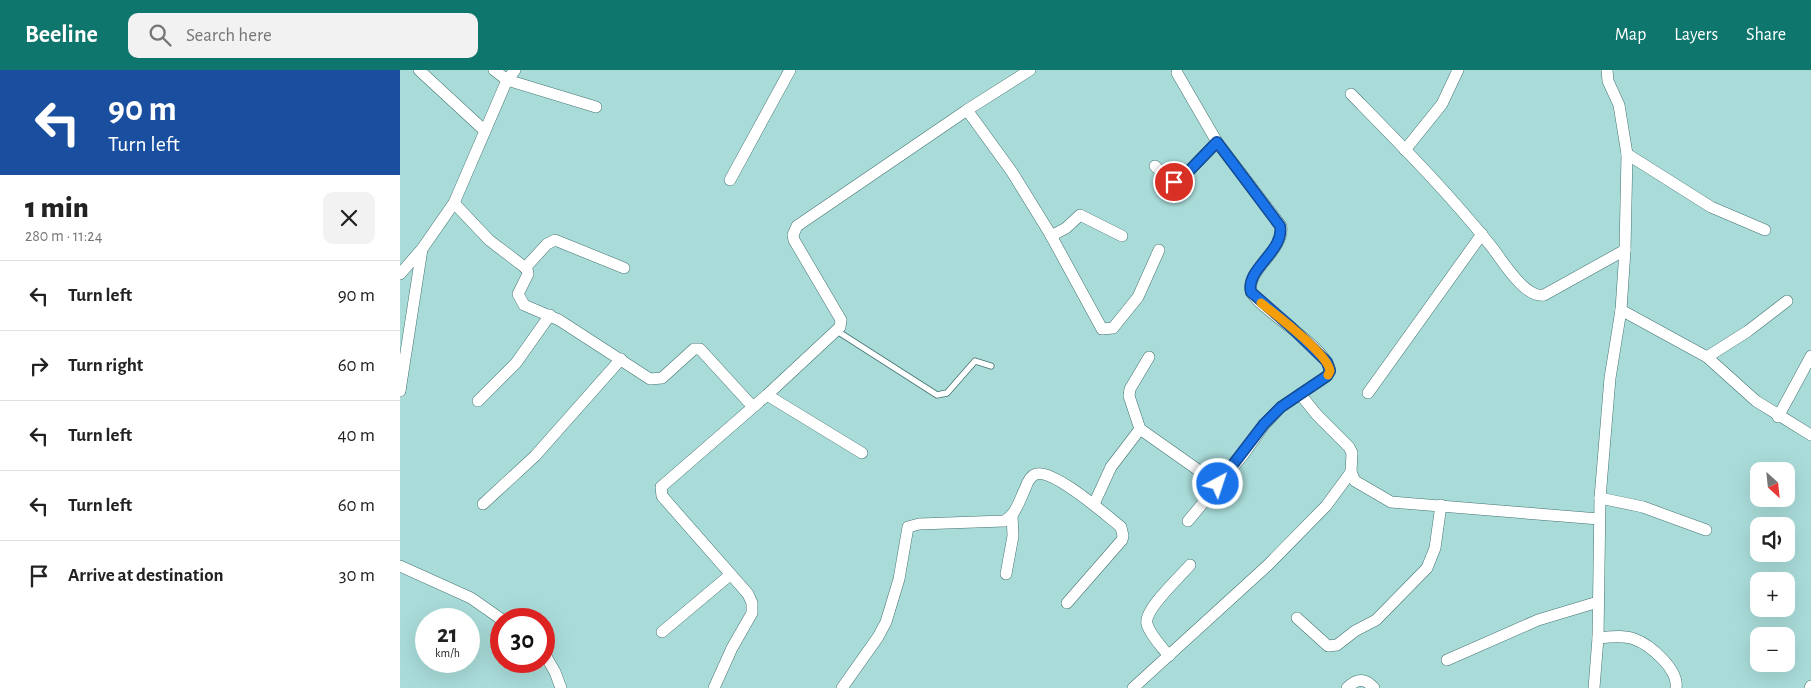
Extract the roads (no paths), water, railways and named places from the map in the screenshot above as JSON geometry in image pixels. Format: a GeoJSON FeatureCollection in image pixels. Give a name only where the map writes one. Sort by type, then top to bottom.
{"type":"FeatureCollection","features":[{"type":"Feature","properties":{"kind":"street"},"geometry":{"type":"LineString","coordinates":[[419,70],[485,131]]}},
{"type":"Feature","properties":{"kind":"street"},"geometry":{"type":"LineString","coordinates":[[494,70],[507,80],[596,107]]}},
{"type":"Feature","properties":{"kind":"street"},"geometry":{"type":"LineString","coordinates":[[400,274],[422,248],[454,203],[507,80],[515,70]]}},
{"type":"Feature","properties":{"kind":"street"},"geometry":{"type":"LineString","coordinates":[[730,180],[790,70]]}},
{"type":"Feature","properties":{"kind":"street"},"geometry":{"type":"LineString","coordinates":[[714,688],[753,608],[748,594],[662,496],[660,492],[661,487],[837,331],[841,320],[794,240],[794,231],[805,219],[1030,70]]}},
{"type":"Feature","properties":{"kind":"street"},"geometry":{"type":"LineString","coordinates":[[1405,150],[1442,104],[1458,70]]}},
{"type":"Feature","properties":{"kind":"street"},"geometry":{"type":"LineString","coordinates":[[1594,688],[1598,638],[1600,498],[1610,378],[1626,250],[1627,154],[1619,105],[1608,81],[1607,70]]}},
{"type":"Feature","properties":{"kind":"street"},"geometry":{"type":"LineString","coordinates":[[1177,73],[1217,142],[1280,226],[1279,240],[1252,280],[1251,292],[1291,327],[1327,362],[1330,368],[1327,376],[1281,407],[1264,424],[1188,521]]}},
{"type":"Feature","properties":{"kind":"street"},"geometry":{"type":"LineString","coordinates":[[1351,94],[1482,234],[1527,291],[1539,296],[1555,290],[1626,250]]}},
{"type":"Feature","properties":{"kind":"street"},"geometry":{"type":"LineString","coordinates":[[967,110],[1012,172],[1051,236],[1098,325],[1105,330],[1116,325],[1138,297],[1159,250]]}},
{"type":"Feature","properties":{"kind":"street"},"geometry":{"type":"LineString","coordinates":[[1155,166],[1168,180],[1174,182],[1188,172],[1217,142]]}},
{"type":"Feature","properties":{"kind":"street"},"geometry":{"type":"LineString","coordinates":[[1627,154],[1711,207],[1765,230]]}},
{"type":"Feature","properties":{"kind":"street"},"geometry":{"type":"LineString","coordinates":[[454,203],[489,240],[526,268],[528,274],[519,298],[524,304],[550,315],[645,376],[656,379],[669,372],[694,349],[700,349],[753,406]]}},
{"type":"Feature","properties":{"kind":"street"},"geometry":{"type":"LineString","coordinates":[[1051,236],[1066,228],[1080,215],[1122,236]]}},
{"type":"Feature","properties":{"kind":"street"},"geometry":{"type":"LineString","coordinates":[[1368,393],[1482,234]]}},
{"type":"Feature","properties":{"kind":"street"},"geometry":{"type":"LineString","coordinates":[[526,268],[547,244],[554,240],[624,268]]}},
{"type":"Feature","properties":{"kind":"street"},"geometry":{"type":"LineString","coordinates":[[400,391],[422,248]]}},
{"type":"Feature","properties":{"kind":"street"},"geometry":{"type":"LineString","coordinates":[[1707,357],[1748,331],[1787,301]]}},
{"type":"Feature","properties":{"kind":"street"},"geometry":{"type":"LineString","coordinates":[[1620,310],[1707,357],[1756,402],[1778,417],[1811,435]]}},
{"type":"Feature","properties":{"kind":"street"},"geometry":{"type":"LineString","coordinates":[[478,401],[516,363],[550,315]]}},
{"type":"Feature","properties":{"kind":"street"},"geometry":{"type":"LineString","coordinates":[[1778,417],[1811,356]]}},
{"type":"Feature","properties":{"kind":"street"},"geometry":{"type":"LineString","coordinates":[[1149,357],[1130,389],[1128,396],[1140,429],[1218,484]]}},
{"type":"Feature","properties":{"kind":"street"},"geometry":{"type":"LineString","coordinates":[[483,504],[535,456],[621,359]]}},
{"type":"Feature","properties":{"kind":"street"},"geometry":{"type":"LineString","coordinates":[[1133,688],[1268,565],[1326,506],[1350,472],[1352,453],[1350,447],[1317,415],[1300,394]]}},
{"type":"Feature","properties":{"kind":"street"},"geometry":{"type":"LineString","coordinates":[[767,395],[862,453]]}},
{"type":"Feature","properties":{"kind":"street"},"geometry":{"type":"LineString","coordinates":[[1094,504],[1112,467],[1140,429]]}},
{"type":"Feature","properties":{"kind":"street"},"geometry":{"type":"LineString","coordinates":[[1350,472],[1362,486],[1390,502],[1599,519]]}},
{"type":"Feature","properties":{"kind":"street"},"geometry":{"type":"LineString","coordinates":[[1006,574],[1012,536],[1012,516],[1029,480],[1038,474],[1050,476],[1094,504],[1121,527],[1123,536],[1067,603]]}},
{"type":"Feature","properties":{"kind":"street"},"geometry":{"type":"LineString","coordinates":[[1600,498],[1644,507],[1706,530]]}},
{"type":"Feature","properties":{"kind":"street"},"geometry":{"type":"LineString","coordinates":[[1296,618],[1328,646],[1337,645],[1355,631],[1376,620],[1427,568],[1433,558],[1440,505]]}},
{"type":"Feature","properties":{"kind":"street"},"geometry":{"type":"LineString","coordinates":[[842,688],[878,637],[886,622],[899,579],[908,527],[919,524],[1000,521],[1012,516]]}},
{"type":"Feature","properties":{"kind":"street"},"geometry":{"type":"LineString","coordinates":[[1169,656],[1149,629],[1147,618],[1152,608],[1190,565]]}},
{"type":"Feature","properties":{"kind":"street"},"geometry":{"type":"LineString","coordinates":[[400,566],[471,598],[490,611]]}},
{"type":"Feature","properties":{"kind":"street"},"geometry":{"type":"LineString","coordinates":[[662,632],[730,575]]}},
{"type":"Feature","properties":{"kind":"street"},"geometry":{"type":"LineString","coordinates":[[1447,660],[1538,620],[1598,602]]}},
{"type":"Feature","properties":{"kind":"street"},"geometry":{"type":"LineString","coordinates":[[1598,638],[1614,636],[1640,641],[1672,671],[1677,681],[1676,688]]}},
{"type":"Feature","properties":{"kind":"street"},"geometry":{"type":"LineString","coordinates":[[555,670],[561,688]]}},
{"type":"Feature","properties":{"kind":"street"},"geometry":{"type":"LineString","coordinates":[[1347,688],[1361,680],[1366,680],[1374,688]]}},
{"type":"Feature","properties":{"kind":"lane"},"geometry":{"type":"LineString","coordinates":[[837,331],[937,395],[947,393],[976,360],[991,366]]}}]}
